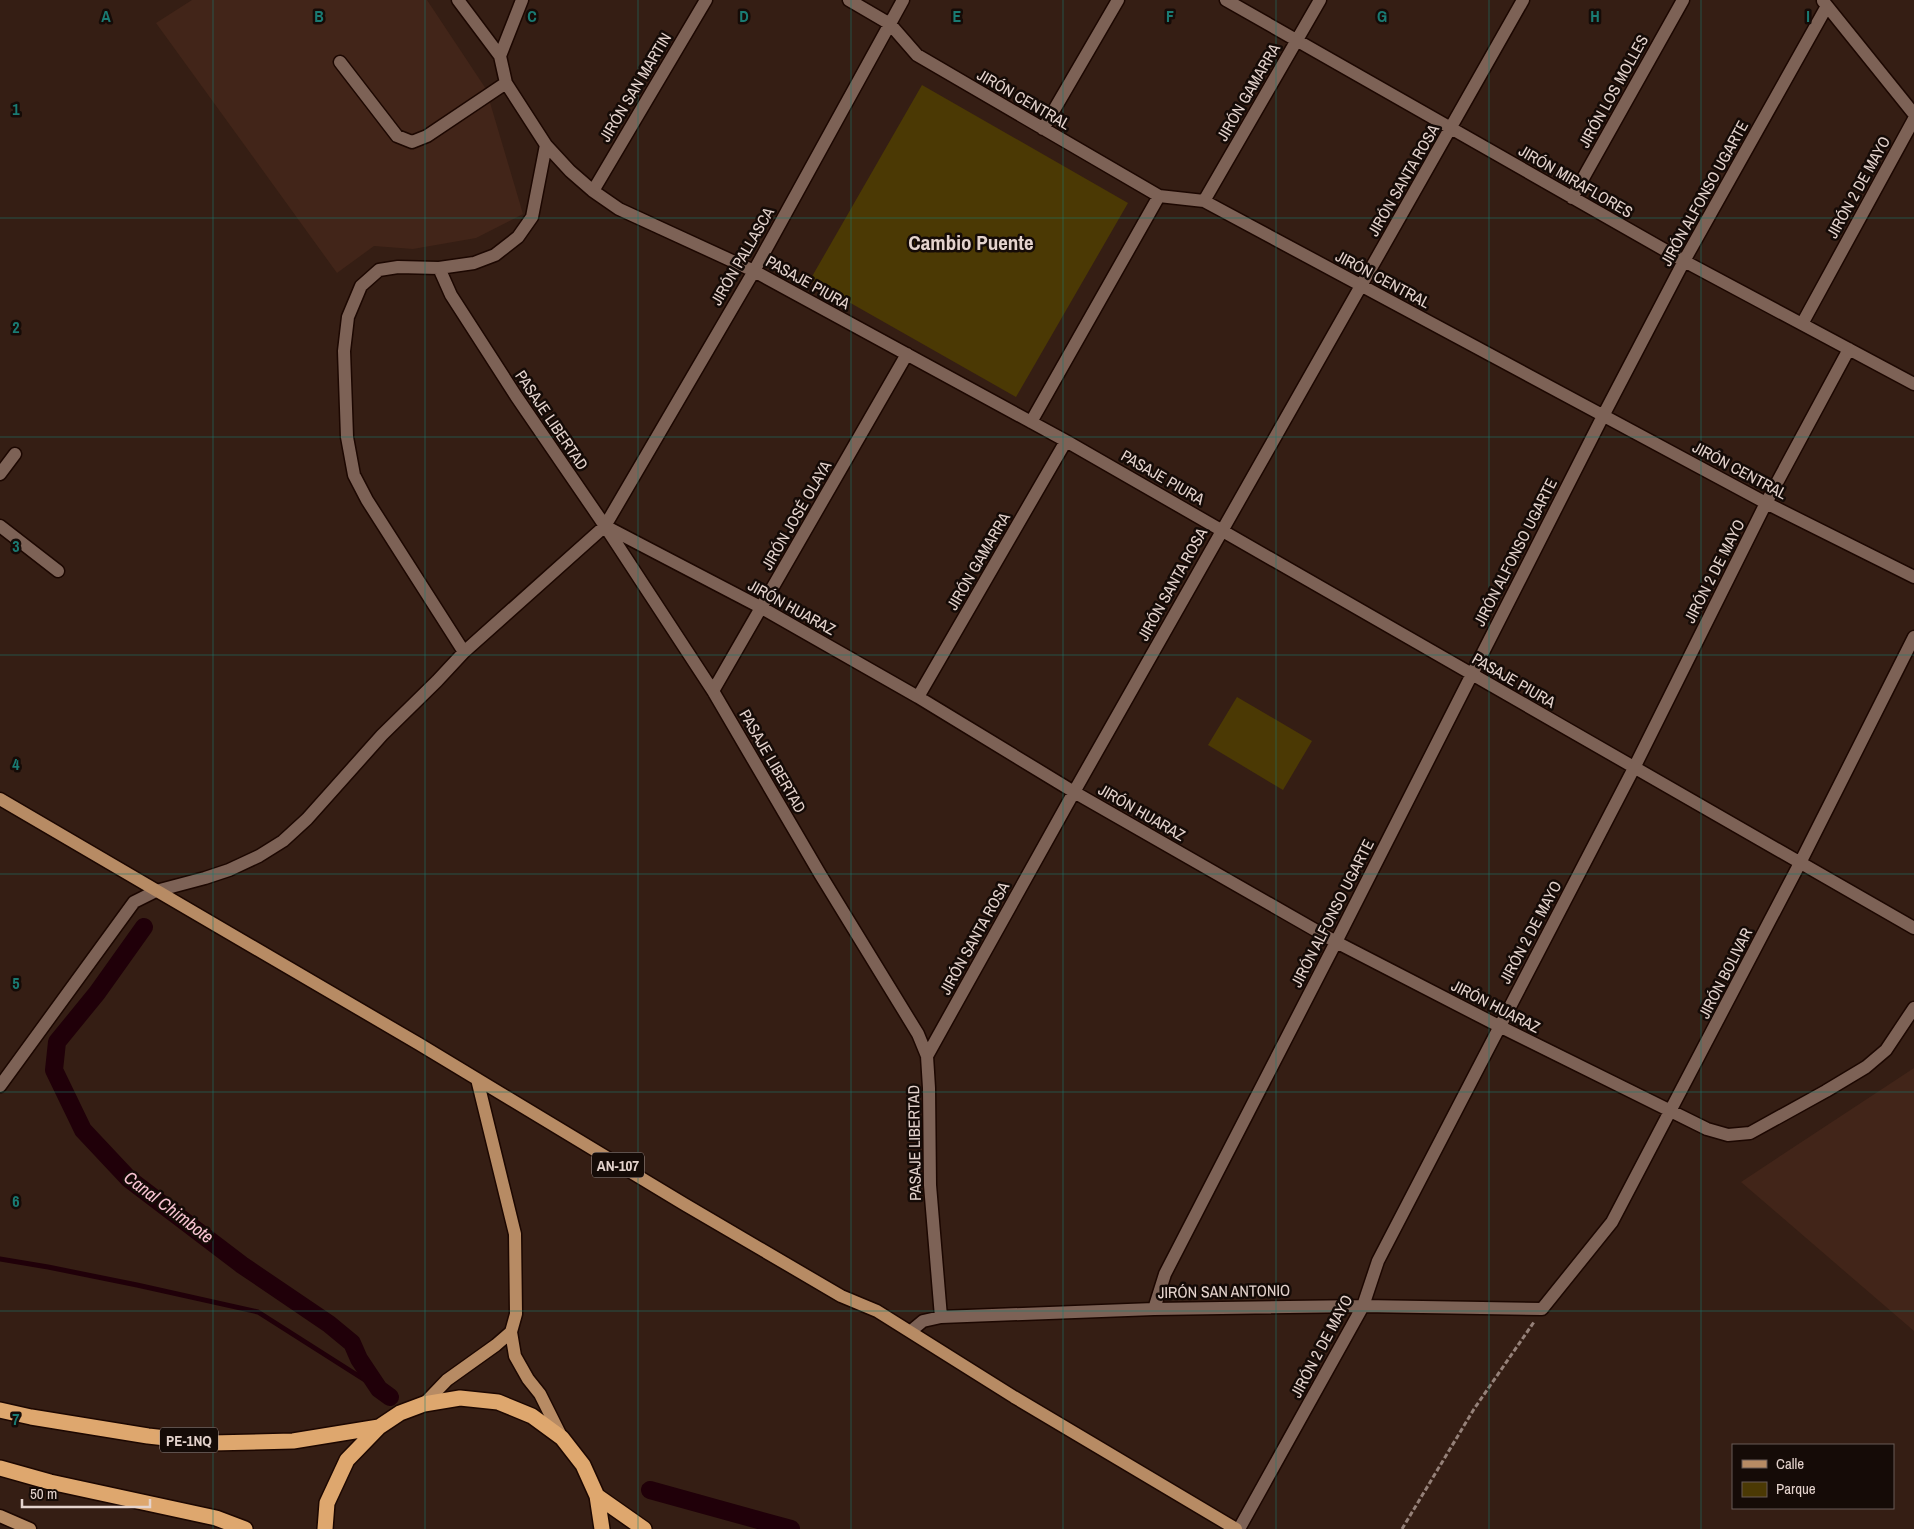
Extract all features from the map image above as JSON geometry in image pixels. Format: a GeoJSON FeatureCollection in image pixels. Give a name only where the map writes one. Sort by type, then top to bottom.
{"type":"FeatureCollection","features":[{"type":"Feature","properties":{"kind":"highway","name":"PE-1NQ"},"geometry":{"type":"LineString","coordinates":[[325,1529],[327,1503],[347,1460],[379,1426],[400,1413],[424,1404],[460,1398],[498,1402],[532,1416],[562,1438],[583,1465],[597,1496],[602,1529]]}},
{"type":"Feature","properties":{"kind":"highway","name":"PE-1NQ"},"geometry":{"type":"LineString","coordinates":[[0,1410],[31,1417],[119,1431],[211,1443],[293,1441],[379,1426]]}},
{"type":"Feature","properties":{"kind":"highway"},"geometry":{"type":"LineString","coordinates":[[0,1468],[59,1484],[216,1518],[246,1529]]}},
{"type":"Feature","properties":{"kind":"highway"},"geometry":{"type":"LineString","coordinates":[[597,1496],[644,1529]]}},
{"type":"Feature","properties":{"kind":"main road","name":"AN-107"},"geometry":{"type":"LineString","coordinates":[[0,799],[477,1079],[841,1296],[877,1311],[1014,1397],[1238,1529]]}},
{"type":"Feature","properties":{"kind":"main road"},"geometry":{"type":"LineString","coordinates":[[477,1079],[515,1234],[516,1314],[511,1332],[515,1356],[528,1379],[540,1394],[562,1438]]}},
{"type":"Feature","properties":{"kind":"main road"},"geometry":{"type":"LineString","coordinates":[[424,1404],[447,1380],[511,1332]]}},
{"type":"Feature","properties":{"kind":"main road"},"geometry":{"type":"LineString","coordinates":[[0,1516],[30,1529]]}},
{"type":"Feature","properties":{"kind":"street","name":"PASAJE PIURA"},"geometry":{"type":"LineString","coordinates":[[458,0],[500,56],[506,83],[546,145],[570,171],[593,191],[619,209],[650,225],[754,271],[1066,441],[1914,928]]}},
{"type":"Feature","properties":{"kind":"street"},"geometry":{"type":"LineString","coordinates":[[500,56],[522,0]]}},
{"type":"Feature","properties":{"kind":"street","name":"JIRÓN SAN MARTIN"},"geometry":{"type":"LineString","coordinates":[[593,191],[706,0]]}},
{"type":"Feature","properties":{"kind":"street","name":"JIRÓN CENTRAL"},"geometry":{"type":"LineString","coordinates":[[849,0],[890,24],[917,55],[1159,196],[1204,201],[1766,503],[1914,577]]}},
{"type":"Feature","properties":{"kind":"street","name":"JIRÓN PALLASCA"},"geometry":{"type":"LineString","coordinates":[[0,1086],[134,902],[156,891],[229,870],[259,856],[283,841],[307,819],[382,735],[464,652],[605,526],[754,271],[904,0]]}},
{"type":"Feature","properties":{"kind":"street"},"geometry":{"type":"LineString","coordinates":[[1043,129],[1118,0]]}},
{"type":"Feature","properties":{"kind":"street","name":"JIRÓN MIRAFLORES"},"geometry":{"type":"LineString","coordinates":[[1226,0],[1684,261],[1914,382]]}},
{"type":"Feature","properties":{"kind":"street","name":"JIRÓN GAMARRA"},"geometry":{"type":"LineString","coordinates":[[1204,201],[1320,0]]}},
{"type":"Feature","properties":{"kind":"street","name":"JIRÓN SANTA ROSA"},"geometry":{"type":"LineString","coordinates":[[927,1056],[1074,792],[1522,0]]}},
{"type":"Feature","properties":{"kind":"street","name":"JIRÓN LOS MOLLES"},"geometry":{"type":"LineString","coordinates":[[1572,198],[1682,0]]}},
{"type":"Feature","properties":{"kind":"street"},"geometry":{"type":"LineString","coordinates":[[1825,3],[1912,106]]}},
{"type":"Feature","properties":{"kind":"street","name":"JIRÓN ALFONSO UGARTE"},"geometry":{"type":"LineString","coordinates":[[1154,1308],[1165,1274],[1336,942],[1602,416],[1825,3]]}},
{"type":"Feature","properties":{"kind":"street"},"geometry":{"type":"LineString","coordinates":[[340,62],[397,136],[412,142],[427,136],[506,83]]}},
{"type":"Feature","properties":{"kind":"street","name":"JIRÓN 2 DE MAYO"},"geometry":{"type":"LineString","coordinates":[[1802,324],[1914,119]]}},
{"type":"Feature","properties":{"kind":"street"},"geometry":{"type":"LineString","coordinates":[[464,652],[367,500],[354,475],[347,437],[344,352],[348,317],[361,286],[380,270],[398,266],[440,268],[474,263],[495,255],[518,237],[532,217],[546,145]]}},
{"type":"Feature","properties":{"kind":"street"},"geometry":{"type":"LineString","coordinates":[[1031,422],[1159,196]]}},
{"type":"Feature","properties":{"kind":"street","name":"PASAJE LIBERTAD"},"geometry":{"type":"LineString","coordinates":[[440,268],[451,295],[516,396],[605,526],[713,691],[820,874],[904,1009],[927,1056],[930,1185],[941,1317]]}},
{"type":"Feature","properties":{"kind":"street","name":"JIRÓN 2 DE MAYO"},"geometry":{"type":"LineString","coordinates":[[1238,1529],[1363,1306],[1378,1261],[1634,768],[1766,503],[1849,349]]}},
{"type":"Feature","properties":{"kind":"street","name":"JIRÓN JOSÉ OLAYA"},"geometry":{"type":"LineString","coordinates":[[713,691],[907,354]]}},
{"type":"Feature","properties":{"kind":"street","name":"JIRÓN GAMARRA"},"geometry":{"type":"LineString","coordinates":[[918,698],[1066,441]]}},
{"type":"Feature","properties":{"kind":"street"},"geometry":{"type":"LineString","coordinates":[[0,474],[15,454]]}},
{"type":"Feature","properties":{"kind":"street"},"geometry":{"type":"LineString","coordinates":[[0,526],[58,571]]}},
{"type":"Feature","properties":{"kind":"street","name":"JIRÓN HUARAZ"},"geometry":{"type":"LineString","coordinates":[[605,526],[762,608],[918,698],[1074,792],[1336,942],[1499,1026],[1672,1111]]}},
{"type":"Feature","properties":{"kind":"street","name":"JIRÓN BOLIVAR"},"geometry":{"type":"LineString","coordinates":[[1542,1309],[1612,1222],[1672,1111],[1914,637]]}},
{"type":"Feature","properties":{"kind":"street"},"geometry":{"type":"LineString","coordinates":[[1672,1111],[1707,1129],[1728,1136],[1750,1133],[1866,1067],[1886,1050],[1914,1008]]}},
{"type":"Feature","properties":{"kind":"street","name":"JIRÓN SAN ANTONIO"},"geometry":{"type":"LineString","coordinates":[[911,1332],[923,1322],[941,1317],[1154,1308],[1363,1306],[1542,1309]]}},
{"type":"Feature","properties":{"kind":"path"},"geometry":{"type":"LineString","coordinates":[[1402,1529],[1474,1409],[1542,1309]]}},
{"type":"Feature","properties":{"kind":"shaded area"},"geometry":{"type":"Polygon","coordinates":[[[192,0],[427,0],[486,89],[523,214],[476,238],[413,249],[374,246],[337,273],[156,23],[192,0]]]}},
{"type":"Feature","properties":{"kind":"shaded area"},"geometry":{"type":"Polygon","coordinates":[[[1914,1068],[1914,1331],[1741,1182],[1914,1068]]]}},
{"type":"Feature","properties":{"kind":"green space"},"geometry":{"type":"Polygon","coordinates":[[[922,85],[1128,203],[1016,397],[810,280],[922,85]]]}},
{"type":"Feature","properties":{"kind":"green space"},"geometry":{"type":"Polygon","coordinates":[[[1237,697],[1312,741],[1283,790],[1208,745],[1237,697]]]}},
{"type":"Feature","properties":{"kind":"waterway","name":"Canal Chimbote"},"geometry":{"type":"LineString","coordinates":[[144,927],[97,993],[57,1042],[54,1070],[83,1130],[129,1179],[242,1265],[329,1324],[352,1343],[359,1359],[379,1389],[390,1397]]}},
{"type":"Feature","properties":{"kind":"waterway"},"geometry":{"type":"LineString","coordinates":[[0,1259],[137,1285],[258,1312],[379,1389]]}},
{"type":"Feature","properties":{"kind":"waterway","name":"Canal Chimbote"},"geometry":{"type":"LineString","coordinates":[[650,1490],[791,1529]]}},
{"type":"Feature","properties":{"kind":"district","name":"Cambio Puente"},"geometry":{"type":"Point","coordinates":[971,242]}}]}
